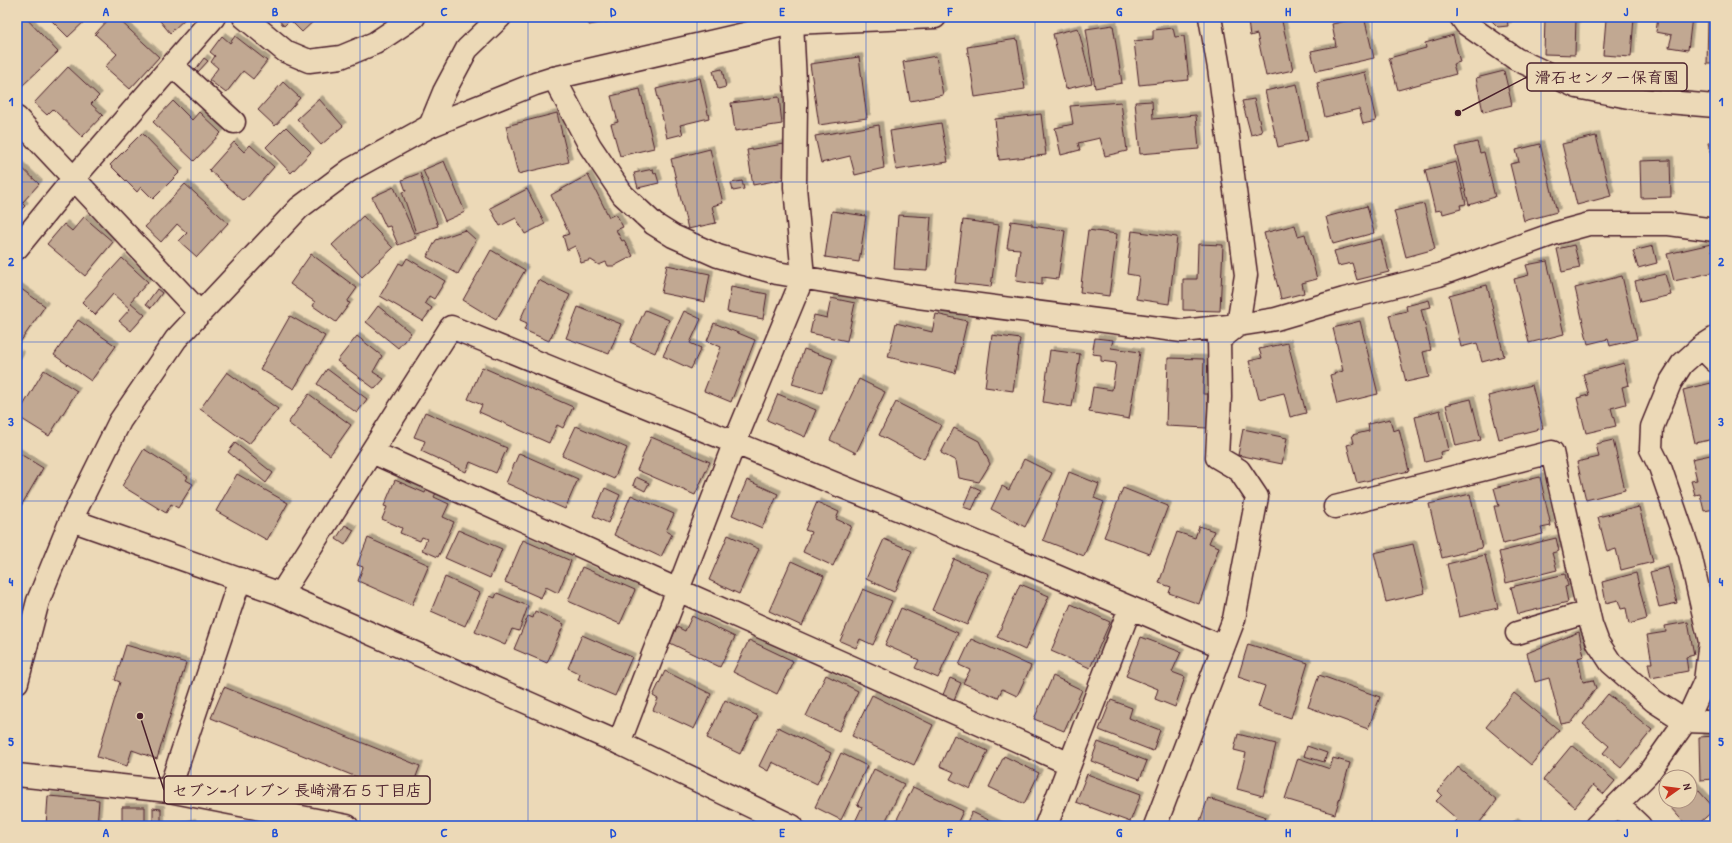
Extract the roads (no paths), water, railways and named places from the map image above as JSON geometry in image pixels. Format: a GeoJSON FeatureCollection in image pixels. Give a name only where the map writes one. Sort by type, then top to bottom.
{"type":"FeatureCollection","features":[{"type":"Feature","properties":{"kind":"street"},"geometry":{"type":"LineString","coordinates":[[17,248],[74,178],[214,17]]}},
{"type":"Feature","properties":{"kind":"street"},"geometry":{"type":"LineString","coordinates":[[244,17],[285,51],[309,61],[341,57],[375,43],[414,17]]}},
{"type":"Feature","properties":{"kind":"street"},"geometry":{"type":"LineString","coordinates":[[430,126],[444,92],[467,49],[500,17]]}},
{"type":"Feature","properties":{"kind":"street"},"geometry":{"type":"LineString","coordinates":[[1155,826],[1234,620],[1257,497],[1239,470],[1217,457],[1220,397],[1219,340],[1238,326],[1246,275],[1219,68],[1210,17]]}},
{"type":"Feature","properties":{"kind":"street"},"geometry":{"type":"LineString","coordinates":[[1461,17],[1466,24],[1516,59],[1577,87],[1644,100],[1715,106]]}},
{"type":"Feature","properties":{"kind":"street"},"geometry":{"type":"LineString","coordinates":[[17,682],[38,601],[71,520],[120,421],[176,340],[200,313],[299,208],[350,170],[430,126],[534,84],[554,78],[792,23],[928,18]]}},
{"type":"Feature","properties":{"kind":"street"},"geometry":{"type":"LineString","coordinates":[[619,742],[734,444],[803,277],[795,187],[796,101],[792,23]]}},
{"type":"Feature","properties":{"kind":"street"},"geometry":{"type":"LineString","coordinates":[[172,65],[234,122]]}},
{"type":"Feature","properties":{"kind":"street"},"geometry":{"type":"LineString","coordinates":[[554,78],[590,146],[623,195],[654,224],[673,236],[718,256],[777,273],[918,297],[1182,331],[1238,326],[1276,318],[1440,275],[1556,233],[1589,224],[1669,224],[1715,230]]}},
{"type":"Feature","properties":{"kind":"street"},"geometry":{"type":"LineString","coordinates":[[17,118],[200,313]]}},
{"type":"Feature","properties":{"kind":"street"},"geometry":{"type":"LineString","coordinates":[[281,594],[452,327],[734,444],[929,522],[1223,647]]}},
{"type":"Feature","properties":{"kind":"street"},"geometry":{"type":"LineString","coordinates":[[1596,826],[1648,774],[1689,716],[1705,681],[1710,642],[1690,554],[1660,466],[1651,449],[1652,427],[1670,383],[1682,364],[1710,348]]}},
{"type":"Feature","properties":{"kind":"street"},"geometry":{"type":"LineString","coordinates":[[372,452],[1070,764]]}},
{"type":"Feature","properties":{"kind":"street"},"geometry":{"type":"LineString","coordinates":[[1335,507],[1552,452],[1588,612],[1598,643],[1611,663],[1654,701],[1685,721],[1715,722]]}},
{"type":"Feature","properties":{"kind":"street"},"geometry":{"type":"LineString","coordinates":[[71,520],[281,594],[619,742],[792,826]]}},
{"type":"Feature","properties":{"kind":"street"},"geometry":{"type":"LineString","coordinates":[[168,791],[240,579]]}},
{"type":"Feature","properties":{"kind":"street"},"geometry":{"type":"LineString","coordinates":[[1046,826],[1130,608]]}},
{"type":"Feature","properties":{"kind":"street"},"geometry":{"type":"LineString","coordinates":[[1517,633],[1588,612]]}},
{"type":"Feature","properties":{"kind":"street"},"geometry":{"type":"LineString","coordinates":[[17,775],[168,791],[347,826]]}},
{"type":"Feature","properties":{"kind":"street"},"geometry":{"type":"LineString","coordinates":[[1618,805],[1640,826]]}},
{"type":"Feature","properties":{"kind":"place","name":"滑石センター保育園"},"geometry":{"type":"Point","coordinates":[1458,113]}},
{"type":"Feature","properties":{"kind":"place","name":"セブン-イレブン 長崎滑石５丁目店"},"geometry":{"type":"Point","coordinates":[140,716]}}]}
